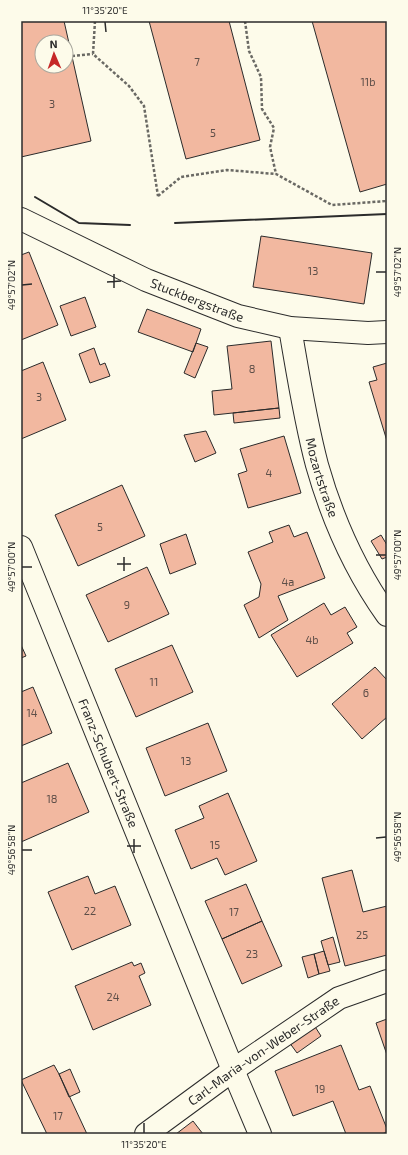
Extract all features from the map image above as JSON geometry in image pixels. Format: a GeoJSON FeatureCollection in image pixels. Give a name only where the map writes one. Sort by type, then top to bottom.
{"type":"FeatureCollection","features":[{"type":"Feature","properties":{"kind":"street","name":"Stuckbergstraße"},"geometry":{"type":"LineString","coordinates":[[21,219],[146,280],[238,316],[290,328],[368,333],[387,332]]}},
{"type":"Feature","properties":{"kind":"street","name":"Mozartstraße"},"geometry":{"type":"LineString","coordinates":[[290,328],[307,426],[317,466],[336,522],[354,561],[387,615]]}},
{"type":"Feature","properties":{"kind":"street","name":"Franz-Schubert-Straße"},"geometry":{"type":"LineString","coordinates":[[21,547],[260,1134]]}},
{"type":"Feature","properties":{"kind":"street","name":"Carl-Maria-von-Weber-Straße"},"geometry":{"type":"LineString","coordinates":[[146,1134],[233,1070],[339,998],[387,981]]}},
{"type":"Feature","properties":{"kind":"path"},"geometry":{"type":"LineString","coordinates":[[92,54],[95,21]]}},
{"type":"Feature","properties":{"kind":"path"},"geometry":{"type":"LineString","coordinates":[[245,21],[249,51],[261,77],[262,109],[274,128],[270,146],[276,174]]}},
{"type":"Feature","properties":{"kind":"path"},"geometry":{"type":"LineString","coordinates":[[74,56],[92,54],[129,86],[144,106],[158,196],[181,177],[227,170],[276,174],[332,205],[387,201]]}},
{"type":"Feature","properties":{"kind":"building"},"geometry":{"type":"Polygon","coordinates":[[[21,21],[64,21],[67,34],[34,34],[34,74],[74,74],[74,65],[91,141],[21,157],[21,21]]]}},
{"type":"Feature","properties":{"kind":"building"},"geometry":{"type":"Polygon","coordinates":[[[149,21],[229,21],[260,140],[186,159],[149,21]]]}},
{"type":"Feature","properties":{"kind":"building"},"geometry":{"type":"Polygon","coordinates":[[[312,21],[387,21],[387,184],[360,192],[312,21]]]}},
{"type":"Feature","properties":{"kind":"building"},"geometry":{"type":"Polygon","coordinates":[[[261,236],[372,253],[364,304],[253,287],[261,236]]]}},
{"type":"Feature","properties":{"kind":"building"},"geometry":{"type":"Polygon","coordinates":[[[29,252],[58,325],[21,340],[21,255],[29,252]]]}},
{"type":"Feature","properties":{"kind":"building"},"geometry":{"type":"Polygon","coordinates":[[[85,297],[96,327],[71,336],[60,306],[85,297]]]}},
{"type":"Feature","properties":{"kind":"building"},"geometry":{"type":"Polygon","coordinates":[[[147,309],[201,329],[193,352],[138,332],[147,309]]]}},
{"type":"Feature","properties":{"kind":"building"},"geometry":{"type":"Polygon","coordinates":[[[271,341],[279,408],[214,415],[212,391],[232,389],[227,346],[271,341]]]}},
{"type":"Feature","properties":{"kind":"building"},"geometry":{"type":"Polygon","coordinates":[[[196,343],[208,347],[195,378],[184,373],[196,343]]]}},
{"type":"Feature","properties":{"kind":"building"},"geometry":{"type":"Polygon","coordinates":[[[94,348],[100,365],[105,363],[110,376],[90,383],[79,354],[94,348]]]}},
{"type":"Feature","properties":{"kind":"building"},"geometry":{"type":"Polygon","coordinates":[[[43,362],[66,420],[21,439],[21,371],[43,362]]]}},
{"type":"Feature","properties":{"kind":"building"},"geometry":{"type":"Polygon","coordinates":[[[387,363],[387,441],[369,382],[377,380],[373,367],[387,363]]]}},
{"type":"Feature","properties":{"kind":"building"},"geometry":{"type":"Polygon","coordinates":[[[279,408],[280,418],[234,423],[233,413],[279,408]]]}},
{"type":"Feature","properties":{"kind":"building"},"geometry":{"type":"Polygon","coordinates":[[[206,431],[216,453],[195,462],[184,435],[206,431]]]}},
{"type":"Feature","properties":{"kind":"building"},"geometry":{"type":"Polygon","coordinates":[[[284,436],[301,493],[248,508],[238,474],[247,471],[240,449],[284,436]]]}},
{"type":"Feature","properties":{"kind":"building"},"geometry":{"type":"Polygon","coordinates":[[[122,485],[145,536],[78,566],[55,515],[122,485]]]}},
{"type":"Feature","properties":{"kind":"building"},"geometry":{"type":"Polygon","coordinates":[[[289,525],[294,537],[307,532],[325,578],[278,596],[288,620],[259,638],[244,605],[259,597],[261,584],[248,552],[273,542],[269,532],[289,525]]]}},
{"type":"Feature","properties":{"kind":"building"},"geometry":{"type":"Polygon","coordinates":[[[186,534],[196,564],[170,574],[160,544],[186,534]]]}},
{"type":"Feature","properties":{"kind":"building"},"geometry":{"type":"Polygon","coordinates":[[[381,535],[387,545],[387,557],[382,559],[371,541],[381,535]]]}},
{"type":"Feature","properties":{"kind":"building"},"geometry":{"type":"Polygon","coordinates":[[[147,567],[169,614],[108,642],[86,595],[147,567]]]}},
{"type":"Feature","properties":{"kind":"building"},"geometry":{"type":"Polygon","coordinates":[[[324,603],[331,615],[345,607],[357,627],[347,633],[353,643],[297,677],[271,635],[324,603]]]}},
{"type":"Feature","properties":{"kind":"building"},"geometry":{"type":"Polygon","coordinates":[[[21,645],[26,656],[21,658],[21,645]]]}},
{"type":"Feature","properties":{"kind":"building"},"geometry":{"type":"Polygon","coordinates":[[[172,645],[193,692],[136,717],[115,669],[172,645]]]}},
{"type":"Feature","properties":{"kind":"building"},"geometry":{"type":"Polygon","coordinates":[[[375,667],[387,680],[387,717],[362,739],[332,704],[375,667]]]}},
{"type":"Feature","properties":{"kind":"building"},"geometry":{"type":"Polygon","coordinates":[[[33,687],[52,733],[21,746],[21,692],[33,687]]]}},
{"type":"Feature","properties":{"kind":"building"},"geometry":{"type":"Polygon","coordinates":[[[208,723],[227,771],[165,796],[146,748],[208,723]]]}},
{"type":"Feature","properties":{"kind":"building"},"geometry":{"type":"Polygon","coordinates":[[[68,763],[89,812],[21,842],[21,783],[68,763]]]}},
{"type":"Feature","properties":{"kind":"building"},"geometry":{"type":"Polygon","coordinates":[[[228,793],[257,861],[225,875],[217,858],[191,869],[175,830],[204,818],[199,806],[228,793]]]}},
{"type":"Feature","properties":{"kind":"building"},"geometry":{"type":"Polygon","coordinates":[[[352,870],[363,912],[387,906],[387,955],[345,966],[322,878],[352,870]]]}},
{"type":"Feature","properties":{"kind":"building"},"geometry":{"type":"Polygon","coordinates":[[[88,876],[95,894],[115,886],[131,925],[72,950],[48,892],[88,876]]]}},
{"type":"Feature","properties":{"kind":"building"},"geometry":{"type":"Polygon","coordinates":[[[246,884],[262,921],[222,939],[205,901],[246,884]]]}},
{"type":"Feature","properties":{"kind":"building"},"geometry":{"type":"Polygon","coordinates":[[[262,921],[282,966],[242,984],[222,939],[262,921]]]}},
{"type":"Feature","properties":{"kind":"building"},"geometry":{"type":"Polygon","coordinates":[[[333,937],[340,962],[328,965],[321,941],[333,937]]]}},
{"type":"Feature","properties":{"kind":"building"},"geometry":{"type":"Polygon","coordinates":[[[324,951],[330,971],[319,974],[314,954],[324,951]]]}},
{"type":"Feature","properties":{"kind":"building"},"geometry":{"type":"Polygon","coordinates":[[[314,954],[319,974],[308,978],[302,957],[314,954]]]}},
{"type":"Feature","properties":{"kind":"building"},"geometry":{"type":"Polygon","coordinates":[[[132,962],[134,966],[141,963],[145,973],[139,976],[151,1005],[93,1030],[75,986],[132,962]]]}},
{"type":"Feature","properties":{"kind":"building"},"geometry":{"type":"Polygon","coordinates":[[[387,1019],[387,1055],[376,1023],[387,1019]]]}},
{"type":"Feature","properties":{"kind":"building"},"geometry":{"type":"Polygon","coordinates":[[[314,1025],[321,1036],[297,1053],[289,1042],[314,1025]]]}},
{"type":"Feature","properties":{"kind":"building"},"geometry":{"type":"Polygon","coordinates":[[[341,1045],[359,1090],[370,1086],[387,1132],[382,1134],[346,1134],[333,1101],[293,1116],[275,1071],[341,1045]]]}},
{"type":"Feature","properties":{"kind":"building"},"geometry":{"type":"Polygon","coordinates":[[[54,1065],[87,1134],[47,1134],[21,1080],[54,1065]]]}},
{"type":"Feature","properties":{"kind":"building"},"geometry":{"type":"Polygon","coordinates":[[[70,1069],[80,1092],[69,1097],[59,1074],[70,1069]]]}},
{"type":"Feature","properties":{"kind":"building"},"geometry":{"type":"Polygon","coordinates":[[[193,1121],[203,1134],[176,1134],[193,1121]]]}},
{"type":"Feature","properties":{"kind":"wall"},"geometry":{"type":"LineString","coordinates":[[35,197],[79,223],[130,225]]}},
{"type":"Feature","properties":{"kind":"wall"},"geometry":{"type":"LineString","coordinates":[[175,223],[387,214]]}}]}
